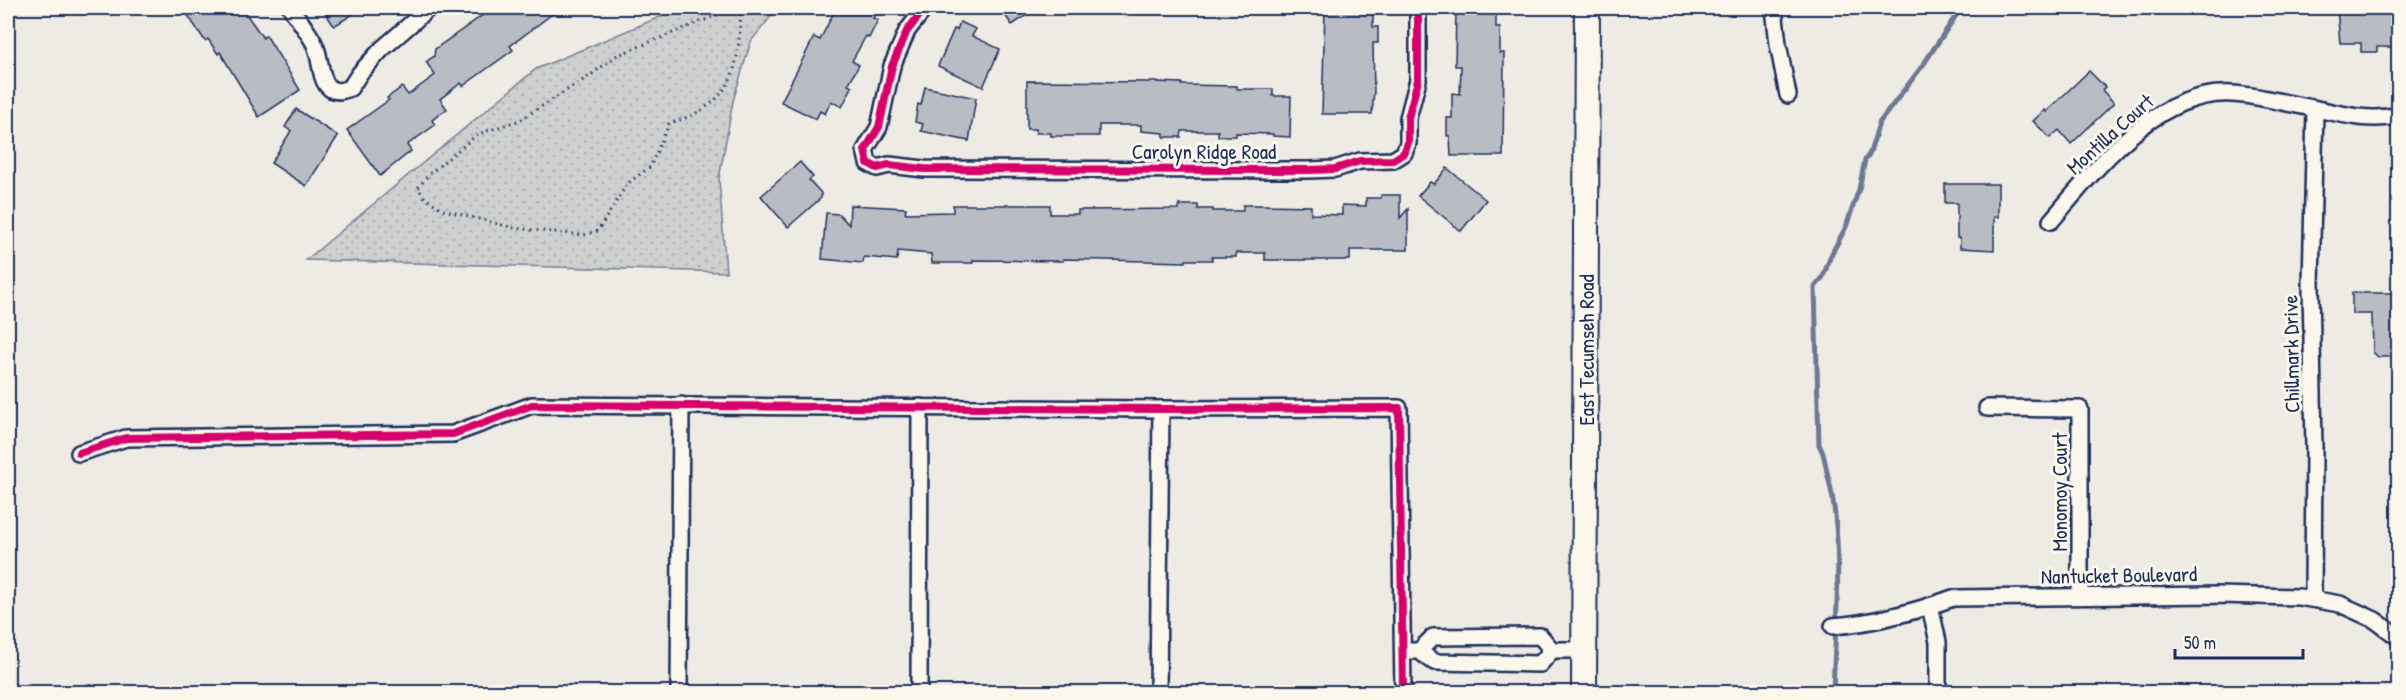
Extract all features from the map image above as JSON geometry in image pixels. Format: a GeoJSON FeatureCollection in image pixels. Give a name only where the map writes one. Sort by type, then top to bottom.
{"type":"FeatureCollection","features":[{"type":"Feature","properties":{"kind":"main road","name":"East Tecumseh Road"},"geometry":{"type":"LineString","coordinates":[[1584,693],[1587,8]]}},
{"type":"Feature","properties":{"kind":"street"},"geometry":{"type":"LineString","coordinates":[[291,8],[315,45],[323,80],[331,89],[337,90],[350,88],[381,49],[429,8]]}},
{"type":"Feature","properties":{"kind":"street","name":"Carolyn Ridge Road"},"geometry":{"type":"LineString","coordinates":[[925,8],[908,31],[892,66],[879,127],[865,150],[868,163],[877,168],[889,165],[924,169],[1309,170],[1335,169],[1360,161],[1393,160],[1404,153],[1408,143],[1408,118],[1418,80],[1418,8]]}},
{"type":"Feature","properties":{"kind":"street"},"geometry":{"type":"LineString","coordinates":[[1774,8],[1788,95]]}},
{"type":"Feature","properties":{"kind":"street","name":"Montilla Court"},"geometry":{"type":"LineString","coordinates":[[2051,221],[2103,162],[2141,128],[2171,106],[2199,97],[2231,94],[2360,117],[2398,116]]}},
{"type":"Feature","properties":{"kind":"street","name":"Chillmark Drive"},"geometry":{"type":"LineString","coordinates":[[2313,599],[2314,459],[2311,285],[2315,109]]}},
{"type":"Feature","properties":{"kind":"street"},"geometry":{"type":"LineString","coordinates":[[79,453],[126,438],[453,434],[532,405],[1161,409],[1399,408],[1403,693]]}},
{"type":"Feature","properties":{"kind":"street"},"geometry":{"type":"LineString","coordinates":[[679,693],[681,405]]}},
{"type":"Feature","properties":{"kind":"street"},"geometry":{"type":"LineString","coordinates":[[919,693],[920,407]]}},
{"type":"Feature","properties":{"kind":"street","name":"Monomoy Court"},"geometry":{"type":"LineString","coordinates":[[1987,408],[2080,409],[2080,596]]}},
{"type":"Feature","properties":{"kind":"street"},"geometry":{"type":"LineString","coordinates":[[1158,693],[1161,409]]}},
{"type":"Feature","properties":{"kind":"street","name":"Nantucket Boulevard"},"geometry":{"type":"LineString","coordinates":[[1833,626],[1870,622],[1953,598],[2219,595],[2313,599],[2340,604],[2376,620],[2398,637]]}},
{"type":"Feature","properties":{"kind":"street"},"geometry":{"type":"LineString","coordinates":[[1930,606],[1938,642],[1938,693]]}},
{"type":"Feature","properties":{"kind":"street"},"geometry":{"type":"LineString","coordinates":[[1419,651],[1433,637],[1540,636],[1552,650]]}},
{"type":"Feature","properties":{"kind":"street"},"geometry":{"type":"LineString","coordinates":[[1403,652],[1419,651],[1434,662],[1540,664],[1552,650],[1585,650]]}},
{"type":"Feature","properties":{"kind":"path"},"geometry":{"type":"LineString","coordinates":[[734,8],[616,56],[520,120],[478,134],[429,174],[418,188],[426,198],[444,210],[514,228],[583,235],[598,231],[627,184],[650,167],[669,124],[700,111],[726,88],[736,66],[741,8]]}},
{"type":"Feature","properties":{"kind":"shaded area"},"geometry":{"type":"Polygon","coordinates":[[[681,8],[778,8],[751,41],[733,101],[719,179],[726,272],[306,260],[536,69],[681,8]]]}},
{"type":"Feature","properties":{"kind":"building"},"geometry":{"type":"Polygon","coordinates":[[[183,8],[242,8],[263,38],[266,35],[300,90],[259,117],[220,52],[218,54],[208,39],[205,41],[183,8]]]}},
{"type":"Feature","properties":{"kind":"building"},"geometry":{"type":"Polygon","coordinates":[[[322,8],[363,8],[334,26],[322,8]]]}},
{"type":"Feature","properties":{"kind":"building"},"geometry":{"type":"Polygon","coordinates":[[[493,8],[560,8],[510,46],[513,50],[463,86],[461,83],[440,99],[447,109],[432,120],[435,125],[407,145],[411,151],[380,176],[347,130],[389,100],[387,98],[402,87],[408,95],[435,75],[426,62],[434,56],[435,49],[493,8]]]}},
{"type":"Feature","properties":{"kind":"building"},"geometry":{"type":"Polygon","coordinates":[[[836,8],[878,8],[873,18],[878,20],[869,38],[866,36],[852,61],[859,65],[848,85],[852,87],[842,107],[831,101],[825,114],[820,111],[816,119],[781,102],[814,37],[820,40],[836,8]]]}},
{"type":"Feature","properties":{"kind":"building"},"geometry":{"type":"Polygon","coordinates":[[[1000,8],[1038,8],[1012,25],[1000,8]]]}},
{"type":"Feature","properties":{"kind":"building"},"geometry":{"type":"Polygon","coordinates":[[[1325,8],[1373,8],[1373,27],[1378,27],[1378,43],[1373,43],[1372,114],[1322,114],[1325,8]]]}},
{"type":"Feature","properties":{"kind":"building"},"geometry":{"type":"Polygon","coordinates":[[[1456,8],[1496,8],[1496,28],[1500,28],[1500,53],[1504,53],[1503,156],[1451,156],[1450,136],[1447,136],[1447,118],[1452,118],[1452,93],[1460,94],[1461,66],[1455,66],[1456,8]]]}},
{"type":"Feature","properties":{"kind":"building"},"geometry":{"type":"Polygon","coordinates":[[[2337,8],[2398,8],[2398,27],[2395,27],[2393,47],[2377,47],[2377,52],[2361,52],[2361,43],[2340,43],[2337,8]]]}},
{"type":"Feature","properties":{"kind":"building"},"geometry":{"type":"Polygon","coordinates":[[[960,22],[976,29],[972,36],[1000,49],[983,87],[938,66],[954,29],[957,30],[960,22]]]}},
{"type":"Feature","properties":{"kind":"building"},"geometry":{"type":"Polygon","coordinates":[[[2089,71],[2105,87],[2102,90],[2114,103],[2071,144],[2059,130],[2050,138],[2033,121],[2045,110],[2046,112],[2089,71]]]}},
{"type":"Feature","properties":{"kind":"building"},"geometry":{"type":"Polygon","coordinates":[[[1027,81],[1155,82],[1237,86],[1237,89],[1273,89],[1273,96],[1291,96],[1290,137],[1236,133],[1236,136],[1218,136],[1218,131],[1182,131],[1181,137],[1164,137],[1164,133],[1141,131],[1141,125],[1099,125],[1099,136],[1051,136],[1051,133],[1036,133],[1036,129],[1027,129],[1027,81]]]}},
{"type":"Feature","properties":{"kind":"building"},"geometry":{"type":"Polygon","coordinates":[[[925,87],[976,98],[969,141],[921,131],[923,124],[915,122],[918,104],[921,105],[925,87]]]}},
{"type":"Feature","properties":{"kind":"building"},"geometry":{"type":"Polygon","coordinates":[[[296,109],[338,136],[306,186],[271,163],[291,131],[285,127],[296,109]]]}},
{"type":"Feature","properties":{"kind":"building"},"geometry":{"type":"Polygon","coordinates":[[[800,162],[813,177],[809,180],[821,193],[821,198],[788,227],[761,196],[800,162]]]}},
{"type":"Feature","properties":{"kind":"building"},"geometry":{"type":"Polygon","coordinates":[[[1447,168],[1486,200],[1461,231],[1418,196],[1430,182],[1434,184],[1447,168]]]}},
{"type":"Feature","properties":{"kind":"building"},"geometry":{"type":"Polygon","coordinates":[[[1945,184],[1998,184],[1998,217],[1994,217],[1994,250],[1960,248],[1960,238],[1957,238],[1957,203],[1945,203],[1945,184]]]}},
{"type":"Feature","properties":{"kind":"building"},"geometry":{"type":"Polygon","coordinates":[[[1381,195],[1400,195],[1400,218],[1408,209],[1408,250],[1350,250],[1350,260],[1265,260],[1265,253],[1236,253],[1236,257],[1212,257],[1212,260],[1186,260],[1186,262],[1063,259],[1063,261],[973,260],[973,263],[932,263],[931,254],[898,251],[897,260],[864,257],[863,263],[822,259],[826,213],[839,214],[849,225],[850,205],[906,208],[905,213],[953,212],[953,205],[1050,205],[1050,214],[1078,214],[1078,210],[1179,209],[1179,205],[1198,205],[1198,209],[1213,209],[1213,211],[1243,211],[1243,205],[1311,206],[1311,214],[1342,215],[1342,205],[1366,206],[1366,198],[1381,198],[1381,195]]]}},
{"type":"Feature","properties":{"kind":"building"},"geometry":{"type":"Polygon","coordinates":[[[2352,293],[2398,293],[2398,357],[2378,357],[2373,352],[2372,314],[2352,314],[2352,293]]]}},
{"type":"Feature","properties":{"kind":"waterway"},"geometry":{"type":"LineString","coordinates":[[1833,692],[1838,555],[1833,501],[1824,456],[1819,445],[1815,287],[1823,277],[1831,255],[1846,227],[1859,189],[1865,160],[1870,153],[1879,123],[1923,65],[1961,8]]}},
{"type":"Feature","properties":{"kind":"cycle path"},"geometry":{"type":"LineString","coordinates":[[925,8],[907,31],[892,66],[879,127],[865,150],[868,163],[877,168],[889,165],[924,169],[1309,170],[1335,169],[1360,161],[1393,160],[1404,153],[1408,143],[1408,118],[1418,80],[1418,8]]}},
{"type":"Feature","properties":{"kind":"cycle path"},"geometry":{"type":"LineString","coordinates":[[79,453],[126,438],[453,434],[532,405],[1161,409],[1399,408],[1403,692]]}}]}
